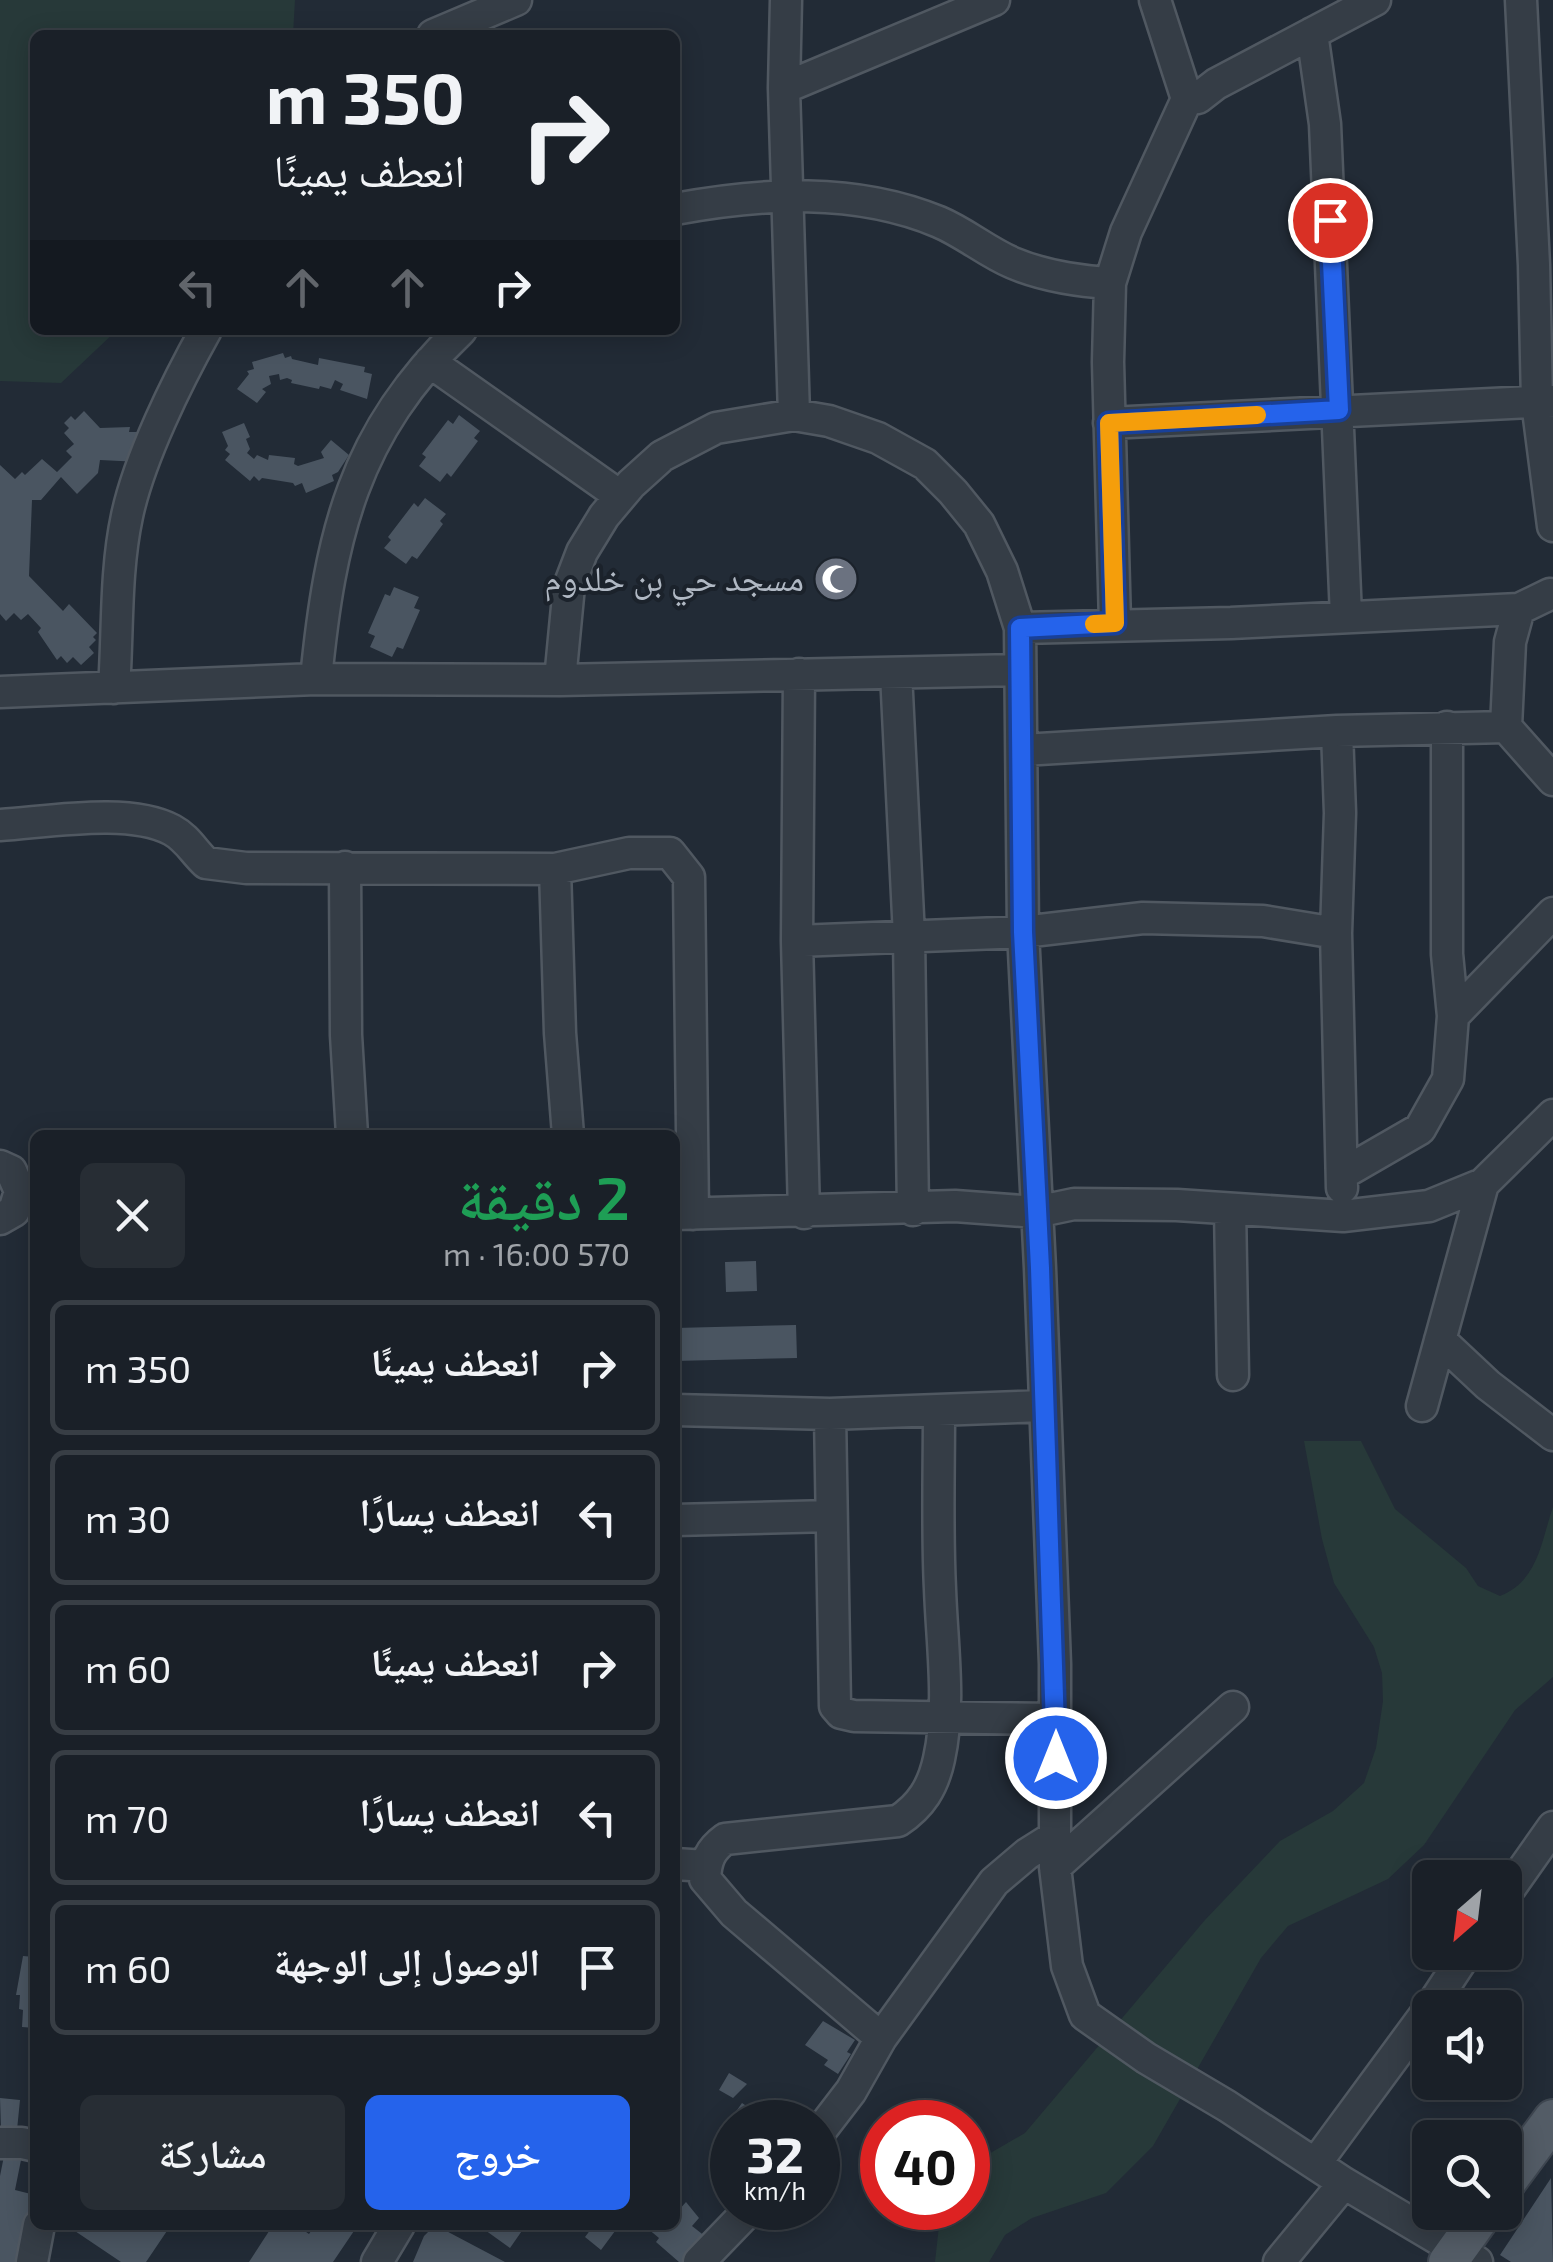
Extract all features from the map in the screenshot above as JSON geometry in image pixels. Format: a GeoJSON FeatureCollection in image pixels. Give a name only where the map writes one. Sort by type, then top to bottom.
{"type":"FeatureCollection","features":[{"type":"Feature","properties":{"kind":"main road"},"geometry":{"type":"LineString","coordinates":[[1522,2161],[1553,2118]]}},
{"type":"Feature","properties":{"kind":"main road"},"geometry":{"type":"LineString","coordinates":[[1461,2258],[1475,2230]]}},
{"type":"Feature","properties":{"kind":"street"},"geometry":{"type":"LineString","coordinates":[[445,30],[516,0]]}},
{"type":"Feature","properties":{"kind":"street"},"geometry":{"type":"LineString","coordinates":[[786,0],[784,88],[794,415]]}},
{"type":"Feature","properties":{"kind":"street"},"geometry":{"type":"LineString","coordinates":[[784,88],[994,0]]}},
{"type":"Feature","properties":{"kind":"street"},"geometry":{"type":"LineString","coordinates":[[1115,623],[1109,423],[1110,283],[1126,232],[1187,99],[1155,0]]}},
{"type":"Feature","properties":{"kind":"street"},"geometry":{"type":"LineString","coordinates":[[1187,99],[1198,98],[1216,84],[1375,0]]}},
{"type":"Feature","properties":{"kind":"street"},"geometry":{"type":"LineString","coordinates":[[1521,0],[1539,97],[1534,265],[1553,526]]}},
{"type":"Feature","properties":{"kind":"street"},"geometry":{"type":"LineString","coordinates":[[1312,33],[1325,124],[1346,616]]}},
{"type":"Feature","properties":{"kind":"street"},"geometry":{"type":"LineString","coordinates":[[680,208],[789,196],[833,197],[894,208],[935,221],[1010,262],[1079,282],[1110,283]]}},
{"type":"Feature","properties":{"kind":"street"},"geometry":{"type":"LineString","coordinates":[[114,688],[127,515],[165,415],[204,335]]}},
{"type":"Feature","properties":{"kind":"street"},"geometry":{"type":"LineString","coordinates":[[316,679],[333,550],[345,509],[372,448],[409,388],[456,335]]}},
{"type":"Feature","properties":{"kind":"street"},"geometry":{"type":"LineString","coordinates":[[430,362],[620,496]]}},
{"type":"Feature","properties":{"kind":"street"},"geometry":{"type":"LineString","coordinates":[[1109,423],[1545,401]]}},
{"type":"Feature","properties":{"kind":"street"},"geometry":{"type":"LineString","coordinates":[[560,680],[569,586],[582,552],[620,496],[662,456],[716,428],[794,415],[878,438],[924,464],[979,524],[1002,571],[1020,628],[1023,932],[1056,1719],[1055,1852],[1067,1966],[1085,2015],[1146,2058],[1461,2258]]}},
{"type":"Feature","properties":{"kind":"street"},"geometry":{"type":"LineString","coordinates":[[1020,628],[1518,610],[1552,591]]}},
{"type":"Feature","properties":{"kind":"street"},"geometry":{"type":"LineString","coordinates":[[1518,610],[1510,642],[1506,727],[1553,780]]}},
{"type":"Feature","properties":{"kind":"street"},"geometry":{"type":"LineString","coordinates":[[0,692],[316,679],[560,680],[1018,670]]}},
{"type":"Feature","properties":{"kind":"street"},"geometry":{"type":"LineString","coordinates":[[896,673],[909,936],[913,1210]]}},
{"type":"Feature","properties":{"kind":"street"},"geometry":{"type":"LineString","coordinates":[[799,674],[797,941],[804,1213]]}},
{"type":"Feature","properties":{"kind":"street"},"geometry":{"type":"LineString","coordinates":[[1342,1174],[1420,1129],[1448,1079],[1453,1016],[1447,954],[1447,727]]}},
{"type":"Feature","properties":{"kind":"street"},"geometry":{"type":"LineString","coordinates":[[1023,750],[1337,731],[1506,727]]}},
{"type":"Feature","properties":{"kind":"street"},"geometry":{"type":"LineString","coordinates":[[1337,731],[1340,813],[1336,933],[1342,1216]]}},
{"type":"Feature","properties":{"kind":"street"},"geometry":{"type":"LineString","coordinates":[[0,825],[112,818],[150,822],[186,838],[206,863],[246,868],[555,869],[629,854],[670,853],[689,877],[684,1214],[956,1206],[1036,1212],[1074,1204],[1342,1216],[1429,1206],[1483,1184],[1553,1116]]}},
{"type":"Feature","properties":{"kind":"street"},"geometry":{"type":"LineString","coordinates":[[346,867],[346,1035],[352,1130]]}},
{"type":"Feature","properties":{"kind":"street"},"geometry":{"type":"LineString","coordinates":[[555,869],[568,1130]]}},
{"type":"Feature","properties":{"kind":"street"},"geometry":{"type":"LineString","coordinates":[[1453,1016],[1553,913]]}},
{"type":"Feature","properties":{"kind":"street"},"geometry":{"type":"LineString","coordinates":[[797,941],[1023,932],[1142,918],[1263,921],[1336,933]]}},
{"type":"Feature","properties":{"kind":"street"},"geometry":{"type":"LineString","coordinates":[[0,1166],[18,1180],[16,1216]]}},
{"type":"Feature","properties":{"kind":"street"},"geometry":{"type":"LineString","coordinates":[[1422,1406],[1483,1184]]}},
{"type":"Feature","properties":{"kind":"street"},"geometry":{"type":"LineString","coordinates":[[1230,1209],[1233,1375]]}},
{"type":"Feature","properties":{"kind":"street"},"geometry":{"type":"LineString","coordinates":[[1440,1340],[1488,1385],[1553,1435]]}},
{"type":"Feature","properties":{"kind":"street"},"geometry":{"type":"LineString","coordinates":[[680,1410],[830,1414],[1043,1406]]}},
{"type":"Feature","properties":{"kind":"street"},"geometry":{"type":"LineString","coordinates":[[881,2038],[734,1914],[705,1879],[706,1866],[712,1849],[725,1839],[898,1821],[916,1810],[929,1790],[939,1761],[945,1718],[939,1565],[939,1411]]}},
{"type":"Feature","properties":{"kind":"street"},"geometry":{"type":"LineString","coordinates":[[830,1414],[835,1706],[841,1713],[854,1716],[1056,1719]]}},
{"type":"Feature","properties":{"kind":"street"},"geometry":{"type":"LineString","coordinates":[[680,1520],[831,1516]]}},
{"type":"Feature","properties":{"kind":"street"},"geometry":{"type":"LineString","coordinates":[[840,2105],[881,2038],[994,1882],[1055,1852],[1233,1707]]}},
{"type":"Feature","properties":{"kind":"street"},"geometry":{"type":"LineString","coordinates":[[1522,1871],[1553,1826]]}},
{"type":"Feature","properties":{"kind":"street"},"geometry":{"type":"LineString","coordinates":[[680,1864],[706,1866]]}},
{"type":"Feature","properties":{"kind":"street"},"geometry":{"type":"LineString","coordinates":[[1316,2163],[1412,2032]]}},
{"type":"Feature","properties":{"kind":"street"},"geometry":{"type":"LineString","coordinates":[[1279,2262],[1344,2183]]}},
{"type":"Feature","properties":{"kind":"street"},"geometry":{"type":"LineString","coordinates":[[32,2262],[38,2230]]}},
{"type":"Feature","properties":{"kind":"street"},"geometry":{"type":"LineString","coordinates":[[377,2262],[396,2230]]}},
{"type":"Feature","properties":{"kind":"street"},"geometry":{"type":"LineString","coordinates":[[700,2262],[730,2230]]}},
{"type":"Feature","properties":{"kind":"shaded area"},"geometry":{"type":"Polygon","coordinates":[[[0,0],[295,0],[293,30],[30,30],[30,335],[112,335],[61,383],[0,381],[0,0]]]}},
{"type":"Feature","properties":{"kind":"shaded area"},"geometry":{"type":"Polygon","coordinates":[[[1304,1441],[1361,1441],[1395,1509],[1466,1568],[1478,1586],[1500,1596],[1531,1570],[1553,1507],[1553,1677],[1515,1710],[1424,1845],[1388,1879],[1288,1926],[1261,1958],[1153,2146],[1106,2193],[1032,2218],[1005,2235],[989,2262],[935,2262],[939,2230],[990,2230],[990,2153],[1025,2133],[1205,1920],[1280,1841],[1333,1811],[1364,1783],[1376,1748],[1383,1701],[1382,1673],[1374,1647],[1334,1583],[1304,1441]]]}},
{"type":"Feature","properties":{"kind":"building"},"geometry":{"type":"Polygon","coordinates":[[[283,353],[285,358],[291,356],[318,365],[319,358],[365,367],[364,372],[372,374],[367,399],[340,390],[343,384],[335,380],[331,389],[319,389],[291,383],[287,378],[280,380],[279,374],[269,376],[271,384],[262,389],[266,392],[257,403],[237,389],[249,374],[247,371],[254,369],[252,362],[283,353]]]}},
{"type":"Feature","properties":{"kind":"building"},"geometry":{"type":"Polygon","coordinates":[[[84,411],[100,428],[130,427],[129,432],[142,432],[141,462],[100,460],[98,473],[77,494],[61,477],[41,500],[32,500],[29,576],[63,611],[69,604],[97,633],[89,647],[94,653],[81,665],[73,657],[67,663],[61,656],[57,660],[38,632],[41,628],[28,614],[21,620],[14,613],[6,621],[0,614],[0,465],[15,479],[42,459],[57,472],[72,457],[66,451],[74,444],[64,433],[69,428],[64,423],[71,416],[75,420],[84,411]]]}},
{"type":"Feature","properties":{"kind":"building"},"geometry":{"type":"Polygon","coordinates":[[[459,415],[480,431],[474,438],[478,441],[451,477],[447,473],[440,482],[419,466],[426,457],[422,454],[448,420],[453,424],[459,415]]]}},
{"type":"Feature","properties":{"kind":"building"},"geometry":{"type":"Polygon","coordinates":[[[244,423],[250,437],[246,439],[250,449],[247,453],[254,459],[257,455],[268,460],[269,455],[295,458],[294,464],[298,466],[324,458],[321,452],[331,440],[349,455],[332,475],[334,481],[306,493],[302,483],[295,486],[262,478],[259,481],[254,476],[250,481],[225,460],[230,454],[225,450],[228,446],[222,432],[244,423]]]}},
{"type":"Feature","properties":{"kind":"building"},"geometry":{"type":"Polygon","coordinates":[[[425,498],[446,514],[417,559],[412,556],[406,564],[384,548],[414,503],[418,507],[425,498]]]}},
{"type":"Feature","properties":{"kind":"building"},"geometry":{"type":"Polygon","coordinates":[[[394,587],[419,597],[414,608],[420,610],[403,649],[397,647],[392,657],[370,647],[375,636],[368,633],[385,594],[390,596],[394,587]]]}},
{"type":"Feature","properties":{"kind":"building"},"geometry":{"type":"Polygon","coordinates":[[[756,1261],[757,1291],[726,1292],[725,1262],[756,1261]]]}},
{"type":"Feature","properties":{"kind":"building"},"geometry":{"type":"Polygon","coordinates":[[[796,1325],[797,1358],[680,1361],[680,1328],[796,1325]]]}},
{"type":"Feature","properties":{"kind":"building"},"geometry":{"type":"Polygon","coordinates":[[[23,1956],[30,1957],[30,2028],[22,2027],[23,2010],[19,2009],[20,1995],[16,1995],[23,1956]]]}},
{"type":"Feature","properties":{"kind":"building"},"geometry":{"type":"Polygon","coordinates":[[[823,2021],[855,2040],[838,2074],[824,2065],[828,2060],[805,2045],[823,2021]]]}},
{"type":"Feature","properties":{"kind":"building"},"geometry":{"type":"Polygon","coordinates":[[[729,2073],[747,2084],[733,2098],[719,2090],[729,2073]]]}},
{"type":"Feature","properties":{"kind":"building"},"geometry":{"type":"Polygon","coordinates":[[[0,2098],[20,2100],[17,2130],[1,2128],[0,2098]]]}},
{"type":"Feature","properties":{"kind":"building"},"geometry":{"type":"Polygon","coordinates":[[[4,2156],[21,2160],[15,2190],[30,2194],[30,2219],[21,2262],[0,2262],[0,2176],[4,2156]]]}},
{"type":"Feature","properties":{"kind":"building"},"geometry":{"type":"Polygon","coordinates":[[[1551,2178],[1553,2262],[1511,2262],[1500,2255],[1517,2230],[1522,2230],[1522,2222],[1551,2178]]]}},
{"type":"Feature","properties":{"kind":"building"},"geometry":{"type":"Polygon","coordinates":[[[686,2202],[699,2218],[692,2226],[706,2237],[683,2262],[656,2242],[659,2238],[649,2230],[680,2230],[680,2209],[686,2202]]]}},
{"type":"Feature","properties":{"kind":"building"},"geometry":{"type":"Polygon","coordinates":[[[73,2230],[168,2230],[146,2262],[121,2262],[73,2230]]]}},
{"type":"Feature","properties":{"kind":"building"},"geometry":{"type":"Polygon","coordinates":[[[270,2230],[303,2230],[309,2234],[312,2230],[355,2230],[333,2262],[249,2262],[270,2230]]]}},
{"type":"Feature","properties":{"kind":"building"},"geometry":{"type":"Polygon","coordinates":[[[430,2230],[444,2230],[505,2262],[413,2262],[430,2230]]]}},
{"type":"Feature","properties":{"kind":"building"},"geometry":{"type":"Polygon","coordinates":[[[485,2230],[523,2230],[510,2248],[485,2230]]]}},
{"type":"Feature","properties":{"kind":"building"},"geometry":{"type":"Polygon","coordinates":[[[590,2230],[616,2230],[601,2250],[585,2237],[590,2230]]]}},
{"type":"Feature","properties":{"kind":"slow traffic"},"geometry":{"type":"LineString","coordinates":[[1094,624],[1115,623],[1109,423],[1257,415]]}},
{"type":"Feature","properties":{"kind":"place","name":"مسجد حي بن خلدوم"},"geometry":{"type":"Point","coordinates":[836,579]}},
{"type":"Feature","properties":{"kind":"route"},"geometry":{"type":"LineString","coordinates":[[1056,1758],[1040,1268],[1023,932],[1020,628],[1115,623],[1109,423],[1339,410],[1330,220]]}}]}
